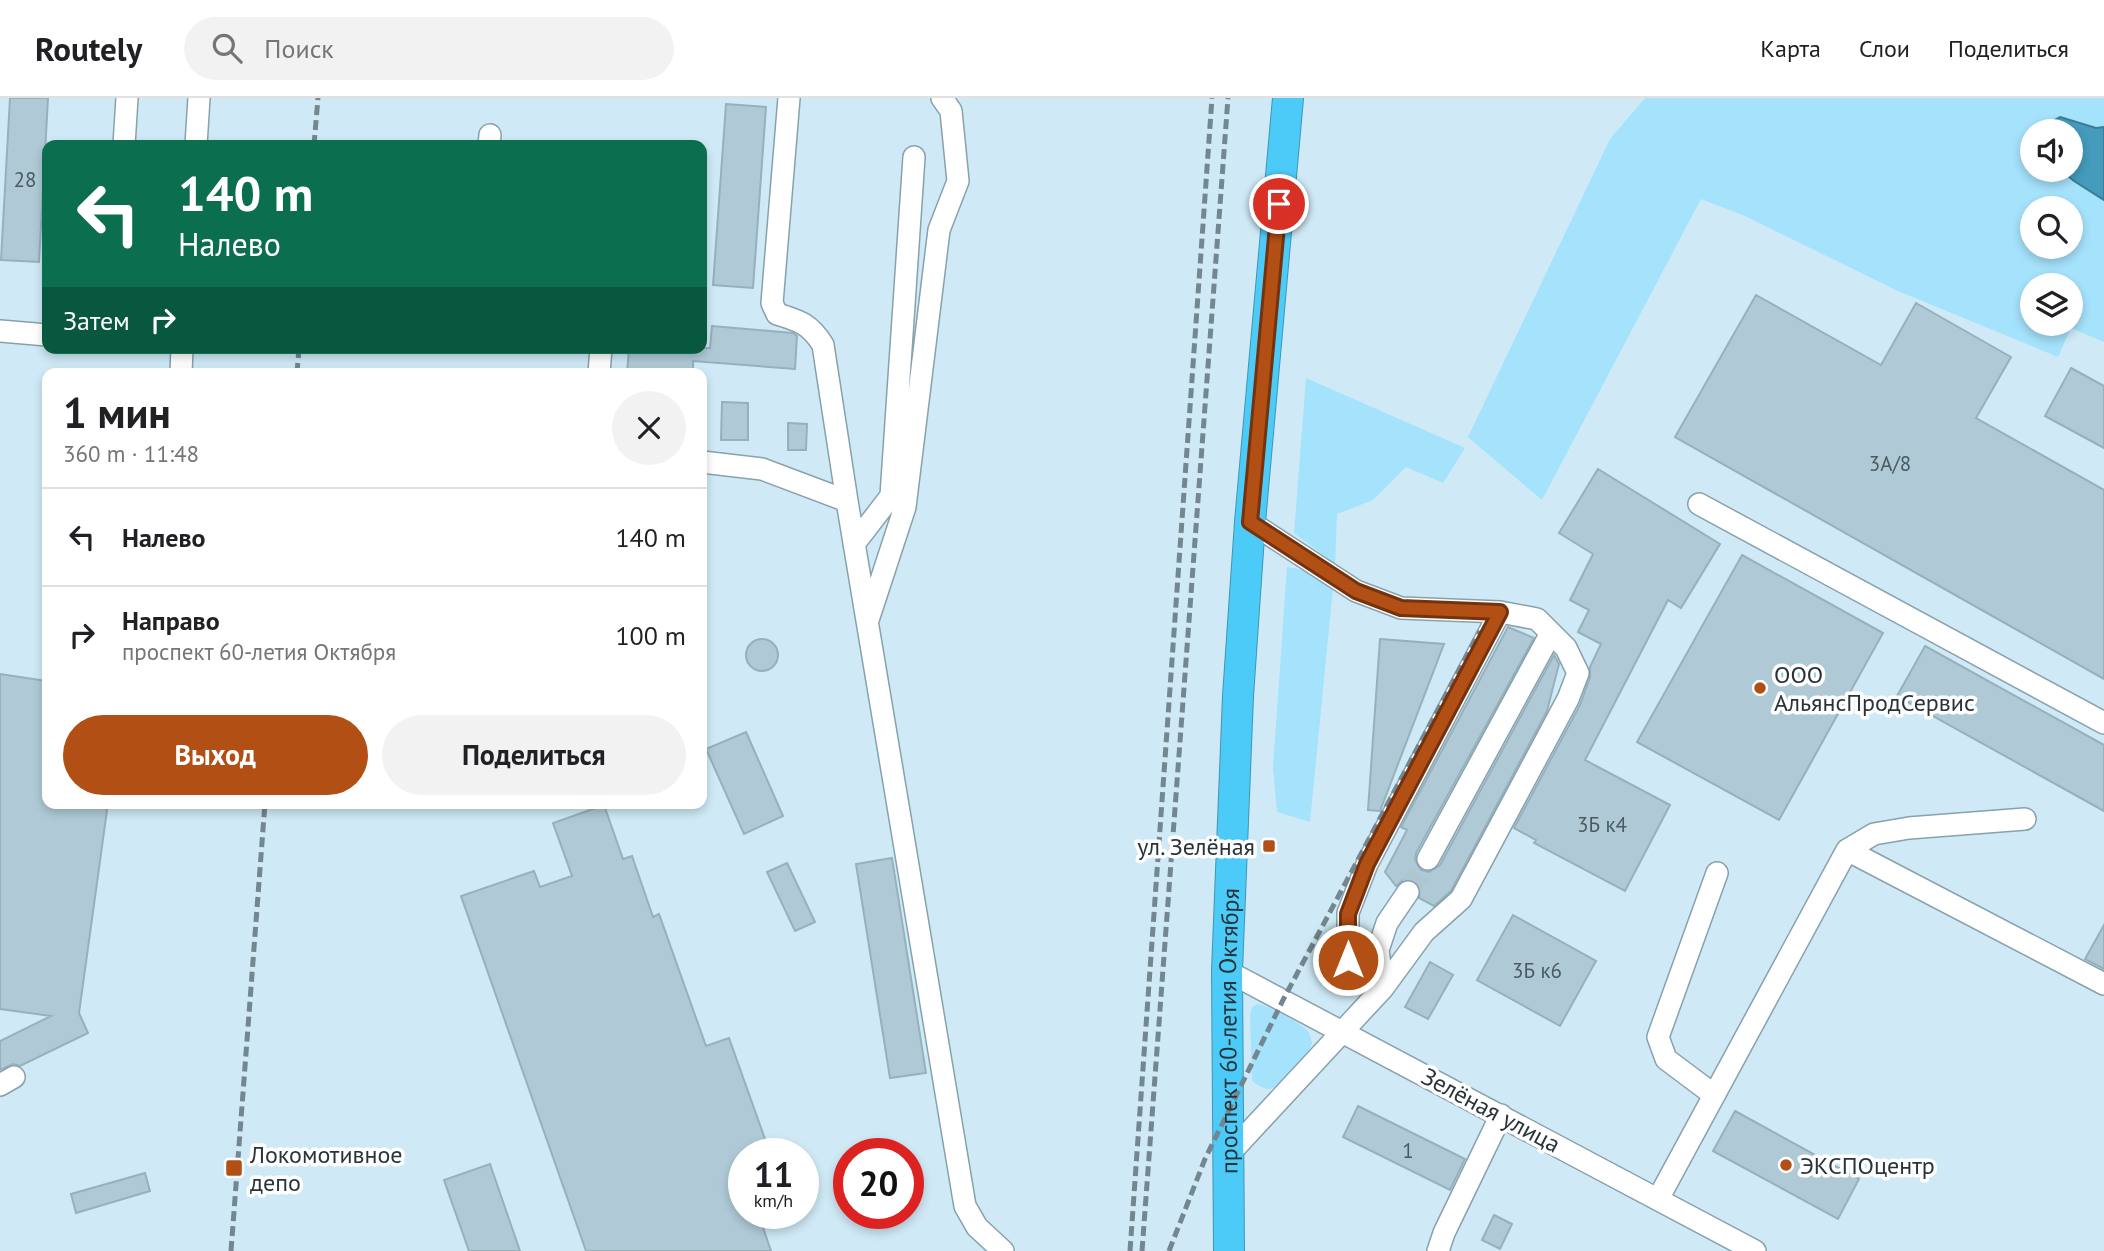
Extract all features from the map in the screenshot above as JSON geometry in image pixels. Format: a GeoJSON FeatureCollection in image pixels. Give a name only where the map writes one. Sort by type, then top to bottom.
{"type":"FeatureCollection","features":[{"type":"Feature","properties":{"kind":"highway","name":"проспект 60-летия Октября"},"geometry":{"type":"LineString","coordinates":[[1229,1251],[1227,971],[1238,696],[1250,522],[1288,98]]}},
{"type":"Feature","properties":{"kind":"street"},"geometry":{"type":"LineString","coordinates":[[124,140],[127,98]]}},
{"type":"Feature","properties":{"kind":"street"},"geometry":{"type":"LineString","coordinates":[[196,140],[199,98]]}},
{"type":"Feature","properties":{"kind":"street"},"geometry":{"type":"LineString","coordinates":[[789,98],[772,303],[777,314],[798,320],[814,330],[823,345],[965,1206],[977,1227],[1003,1251]]}},
{"type":"Feature","properties":{"kind":"street"},"geometry":{"type":"LineString","coordinates":[[867,622],[905,507],[939,230],[958,181],[951,111],[942,98]]}},
{"type":"Feature","properties":{"kind":"street"},"geometry":{"type":"LineString","coordinates":[[854,544],[891,496],[914,157]]}},
{"type":"Feature","properties":{"kind":"street"},"geometry":{"type":"LineString","coordinates":[[0,331],[42,335]]}},
{"type":"Feature","properties":{"kind":"street"},"geometry":{"type":"LineString","coordinates":[[707,463],[762,469],[847,501]]}},
{"type":"Feature","properties":{"kind":"street"},"geometry":{"type":"LineString","coordinates":[[1699,503],[2104,723]]}},
{"type":"Feature","properties":{"kind":"street"},"geometry":{"type":"LineString","coordinates":[[1230,1154],[1383,988],[1424,932],[1461,899],[1568,699],[1577,673],[1566,649],[1537,619],[1500,612],[1401,608],[1356,591],[1250,522]]}},
{"type":"Feature","properties":{"kind":"street"},"geometry":{"type":"LineString","coordinates":[[1383,988],[1348,960],[1348,914],[1367,864],[1500,612]]}},
{"type":"Feature","properties":{"kind":"street"},"geometry":{"type":"LineString","coordinates":[[1428,859],[1551,633]]}},
{"type":"Feature","properties":{"kind":"street"},"geometry":{"type":"LineString","coordinates":[[1658,1199],[1847,850],[1874,834],[1909,828],[2025,819]]}},
{"type":"Feature","properties":{"kind":"street"},"geometry":{"type":"LineString","coordinates":[[1847,850],[2104,984]]}},
{"type":"Feature","properties":{"kind":"street"},"geometry":{"type":"LineString","coordinates":[[1714,1095],[1666,1059],[1658,1037],[1717,873]]}},
{"type":"Feature","properties":{"kind":"street"},"geometry":{"type":"LineString","coordinates":[[1383,988],[1378,950],[1387,923],[1408,892]]}},
{"type":"Feature","properties":{"kind":"street","name":"Зелёная улица"},"geometry":{"type":"LineString","coordinates":[[1227,971],[1755,1251]]}},
{"type":"Feature","properties":{"kind":"street"},"geometry":{"type":"LineString","coordinates":[[1438,1251],[1444,1233],[1501,1115]]}},
{"type":"Feature","properties":{"kind":"shaded area"},"geometry":{"type":"Polygon","coordinates":[[[1645,98],[2104,98],[2104,342],[2083,333],[2083,273],[2020,273],[2020,336],[2067,336],[2058,357],[1898,291],[1745,216],[1701,199],[1542,500],[1468,437],[1610,139],[1645,98]]]}},
{"type":"Feature","properties":{"kind":"shaded area"},"geometry":{"type":"Polygon","coordinates":[[[2083,124],[2096,128],[2104,127],[2104,200],[2076,182],[2083,182],[2083,124]]]}},
{"type":"Feature","properties":{"kind":"shaded area"},"geometry":{"type":"Polygon","coordinates":[[[1306,378],[1465,448],[1443,483],[1406,467],[1373,500],[1337,514],[1335,564],[1294,533],[1306,378]]]}},
{"type":"Feature","properties":{"kind":"shaded area"},"geometry":{"type":"Polygon","coordinates":[[[1287,567],[1309,571],[1333,588],[1310,822],[1277,812],[1273,767],[1287,567]]]}},
{"type":"Feature","properties":{"kind":"shaded area"},"geometry":{"type":"Polygon","coordinates":[[[1258,1004],[1277,1011],[1300,1025],[1309,1033],[1312,1044],[1287,1078],[1274,1088],[1268,1089],[1252,1081],[1250,1016],[1252,1007],[1258,1004]]]}},
{"type":"Feature","properties":{"kind":"building"},"geometry":{"type":"Polygon","coordinates":[[[10,98],[48,98],[46,140],[42,140],[39,262],[1,260],[10,98]]]}},
{"type":"Feature","properties":{"kind":"building"},"geometry":{"type":"Polygon","coordinates":[[[726,104],[766,107],[753,288],[713,285],[726,104]]]}},
{"type":"Feature","properties":{"kind":"building"},"geometry":{"type":"Polygon","coordinates":[[[1756,295],[1881,365],[1916,303],[2011,357],[1976,418],[2104,490],[2104,679],[1675,437],[1756,295]]]}},
{"type":"Feature","properties":{"kind":"building"},"geometry":{"type":"Polygon","coordinates":[[[712,326],[793,333],[797,336],[795,369],[693,361],[693,368],[627,368],[629,354],[707,354],[707,348],[710,348],[712,326]]]}},
{"type":"Feature","properties":{"kind":"building"},"geometry":{"type":"Polygon","coordinates":[[[2071,368],[2104,386],[2104,448],[2045,416],[2071,368]]]}},
{"type":"Feature","properties":{"kind":"building"},"geometry":{"type":"Polygon","coordinates":[[[722,402],[748,403],[748,440],[721,440],[722,402]]]}},
{"type":"Feature","properties":{"kind":"building"},"geometry":{"type":"Polygon","coordinates":[[[788,423],[807,424],[806,450],[788,450],[788,423]]]}},
{"type":"Feature","properties":{"kind":"building"},"geometry":{"type":"Polygon","coordinates":[[[1598,469],[1720,544],[1681,608],[1668,600],[1585,760],[1670,805],[1625,891],[1534,843],[1536,840],[1514,828],[1580,705],[1590,677],[1590,667],[1601,644],[1578,632],[1589,610],[1570,600],[1593,554],[1559,533],[1598,469]]]}},
{"type":"Feature","properties":{"kind":"building","name":"ООО АльянсПродСервис"},"geometry":{"type":"Polygon","coordinates":[[[1742,555],[1883,633],[1779,820],[1637,742],[1742,555]]]}},
{"type":"Feature","properties":{"kind":"building"},"geometry":{"type":"Polygon","coordinates":[[[1508,627],[1534,638],[1416,853],[1415,860],[1421,870],[1429,872],[1440,865],[1554,655],[1559,664],[1547,711],[1451,891],[1434,906],[1419,898],[1420,887],[1416,882],[1403,880],[1396,886],[1385,872],[1407,830],[1401,827],[1508,627]]]}},
{"type":"Feature","properties":{"kind":"building"},"geometry":{"type":"Polygon","coordinates":[[[762,639],[774,643],[778,655],[774,667],[762,671],[750,667],[746,655],[750,643],[762,639]]]}},
{"type":"Feature","properties":{"kind":"building"},"geometry":{"type":"Polygon","coordinates":[[[1380,639],[1444,644],[1380,811],[1368,810],[1380,639]]]}},
{"type":"Feature","properties":{"kind":"building"},"geometry":{"type":"Polygon","coordinates":[[[1925,646],[2104,745],[2104,811],[1897,696],[1925,646]]]}},
{"type":"Feature","properties":{"kind":"building"},"geometry":{"type":"Polygon","coordinates":[[[0,674],[42,680],[42,809],[107,809],[79,1013],[88,1033],[20,1066],[13,1064],[0,1070],[0,1041],[51,1016],[0,1009],[0,674]]]}},
{"type":"Feature","properties":{"kind":"building"},"geometry":{"type":"Polygon","coordinates":[[[746,732],[783,816],[744,834],[707,749],[746,732]]]}},
{"type":"Feature","properties":{"kind":"building"},"geometry":{"type":"Polygon","coordinates":[[[593,809],[605,809],[623,859],[632,856],[653,917],[659,914],[706,1046],[729,1038],[765,1138],[728,1138],[728,1229],[763,1229],[771,1251],[586,1251],[461,896],[534,871],[540,887],[572,876],[553,823],[593,809]]]}},
{"type":"Feature","properties":{"kind":"building"},"geometry":{"type":"Polygon","coordinates":[[[892,858],[926,1073],[890,1078],[856,864],[892,858]]]}},
{"type":"Feature","properties":{"kind":"building"},"geometry":{"type":"Polygon","coordinates":[[[787,863],[815,922],[795,931],[767,872],[787,863]]]}},
{"type":"Feature","properties":{"kind":"building"},"geometry":{"type":"Polygon","coordinates":[[[1513,915],[1596,961],[1560,1026],[1477,980],[1513,915]]]}},
{"type":"Feature","properties":{"kind":"building"},"geometry":{"type":"Polygon","coordinates":[[[2104,925],[2104,969],[2085,959],[2104,925]]]}},
{"type":"Feature","properties":{"kind":"building"},"geometry":{"type":"Polygon","coordinates":[[[1430,962],[1453,975],[1428,1019],[1405,1007],[1430,962]]]}},
{"type":"Feature","properties":{"kind":"building"},"geometry":{"type":"Polygon","coordinates":[[[1358,1106],[1465,1159],[1450,1190],[1343,1137],[1358,1106]]]}},
{"type":"Feature","properties":{"kind":"building","name":"ЭКСПОцентр"},"geometry":{"type":"Polygon","coordinates":[[[1735,1111],[1859,1179],[1838,1219],[1713,1151],[1735,1111]]]}},
{"type":"Feature","properties":{"kind":"building"},"geometry":{"type":"Polygon","coordinates":[[[490,1164],[520,1251],[469,1251],[444,1180],[490,1164]]]}},
{"type":"Feature","properties":{"kind":"building"},"geometry":{"type":"Polygon","coordinates":[[[145,1173],[150,1191],[76,1213],[71,1194],[145,1173]]]}},
{"type":"Feature","properties":{"kind":"building"},"geometry":{"type":"Polygon","coordinates":[[[1494,1215],[1512,1224],[1500,1249],[1482,1240],[1494,1215]]]}},
{"type":"Feature","properties":{"kind":"tunnel"},"geometry":{"type":"LineString","coordinates":[[1408,892],[1428,859]]}},
{"type":"Feature","properties":{"kind":"railway"},"geometry":{"type":"LineString","coordinates":[[314,140],[318,98]]}},
{"type":"Feature","properties":{"kind":"railway"},"geometry":{"type":"LineString","coordinates":[[1130,1251],[1212,98]]}},
{"type":"Feature","properties":{"kind":"railway"},"geometry":{"type":"LineString","coordinates":[[1142,1251],[1228,98]]}},
{"type":"Feature","properties":{"kind":"railway"},"geometry":{"type":"LineString","coordinates":[[297,368],[299,354]]}},
{"type":"Feature","properties":{"kind":"railway"},"geometry":{"type":"LineString","coordinates":[[1169,1251],[1205,1159],[1283,1000],[1480,631]]}},
{"type":"Feature","properties":{"kind":"railway"},"geometry":{"type":"LineString","coordinates":[[231,1251],[265,809]]}},
{"type":"Feature","properties":{"kind":"place","name":"ООО АльянсПродСервис"},"geometry":{"type":"Point","coordinates":[1760,688]}},
{"type":"Feature","properties":{"kind":"place","name":"ул. Зелёная"},"geometry":{"type":"Point","coordinates":[1269,846]}},
{"type":"Feature","properties":{"kind":"place","name":"ЭКСПОцентр"},"geometry":{"type":"Point","coordinates":[1786,1165]}},
{"type":"Feature","properties":{"kind":"place","name":"Локомотивное депо"},"geometry":{"type":"Point","coordinates":[234,1168]}},
{"type":"Feature","properties":{"kind":"route"},"geometry":{"type":"LineString","coordinates":[[1279,204],[1250,522],[1356,591],[1401,608],[1500,612],[1367,864],[1348,914],[1348,960]]}}]}
